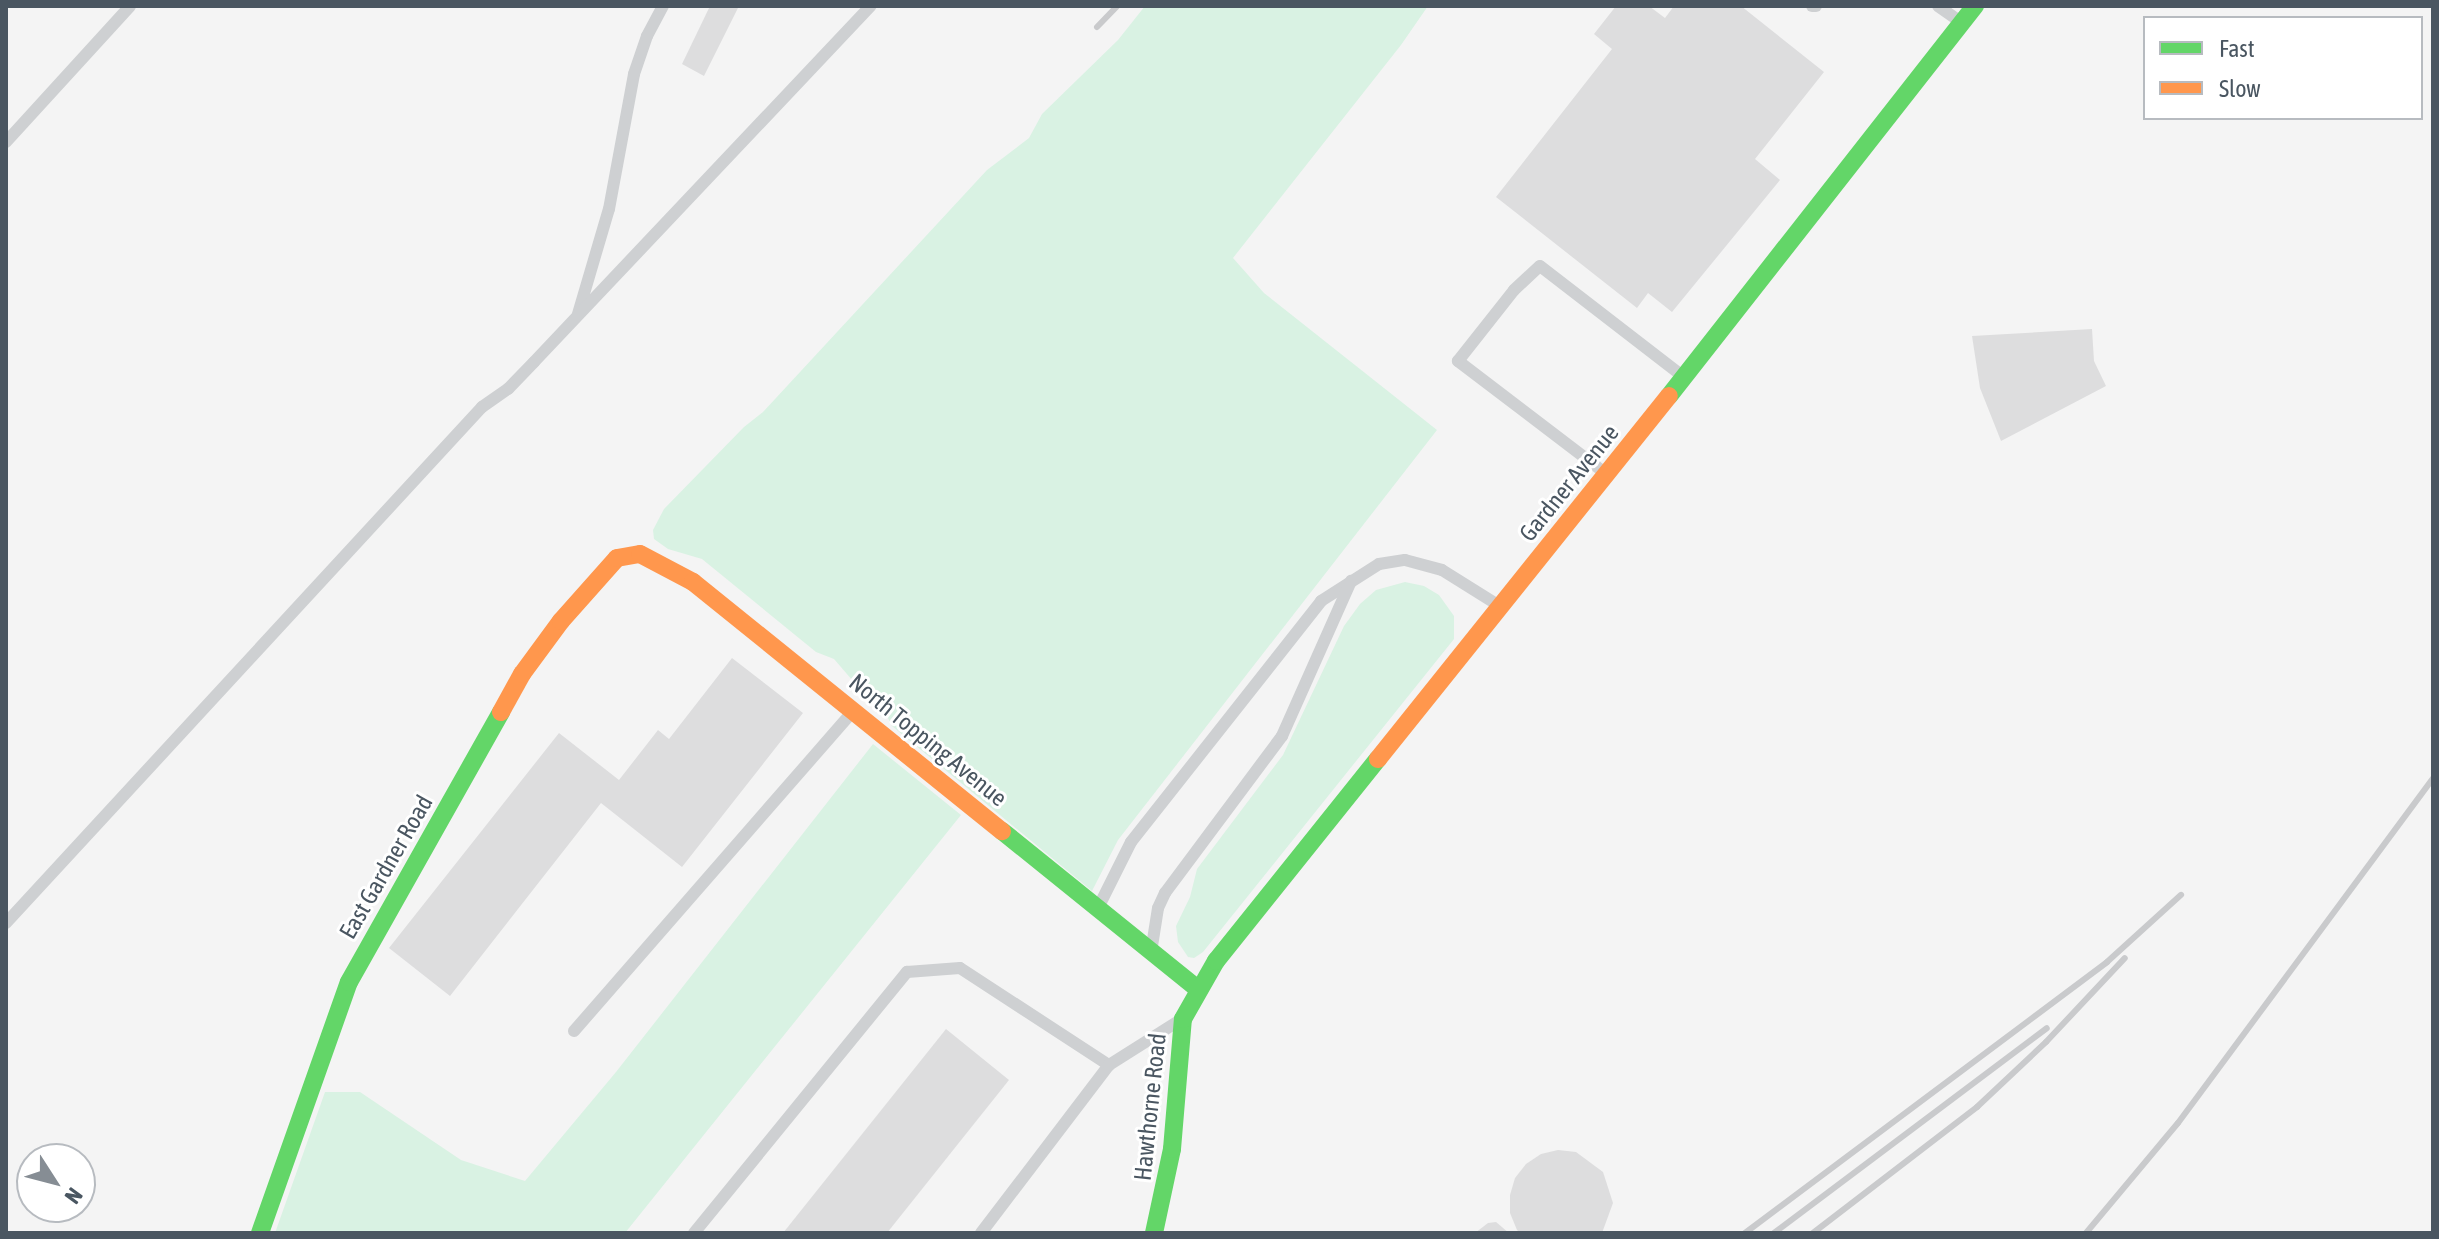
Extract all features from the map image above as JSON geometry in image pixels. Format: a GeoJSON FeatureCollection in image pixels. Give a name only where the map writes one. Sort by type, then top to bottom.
{"type":"FeatureCollection","features":[{"type":"Feature","properties":{"kind":"street","name":"Gardner Avenue"},"geometry":{"type":"LineString","coordinates":[[1198,989],[1268,896],[1607,475],[1975,6]]}},
{"type":"Feature","properties":{"kind":"street","name":"North Topping Avenue"},"geometry":{"type":"LineString","coordinates":[[617,558],[640,554],[672,568],[1198,989]]}},
{"type":"Feature","properties":{"kind":"street","name":"East Gardner Road"},"geometry":{"type":"LineString","coordinates":[[260,1233],[349,982],[369,941],[440,825],[522,674],[561,621],[617,558]]}},
{"type":"Feature","properties":{"kind":"street","name":"Hawthorne Road"},"geometry":{"type":"LineString","coordinates":[[1154,1233],[1164,1199],[1172,1149],[1183,1019],[1198,989]]}},
{"type":"Feature","properties":{"kind":"lane"},"geometry":{"type":"LineString","coordinates":[[6,142],[130,6]]}},
{"type":"Feature","properties":{"kind":"lane"},"geometry":{"type":"LineString","coordinates":[[577,317],[609,209],[634,74],[647,36],[663,6]]}},
{"type":"Feature","properties":{"kind":"lane"},"geometry":{"type":"LineString","coordinates":[[6,923],[482,407],[508,389],[871,6]]}},
{"type":"Feature","properties":{"kind":"lane"},"geometry":{"type":"LineString","coordinates":[[1938,6],[1961,22]]}},
{"type":"Feature","properties":{"kind":"lane"},"geometry":{"type":"LineString","coordinates":[[1607,475],[1458,361],[1467,349],[1514,290],[1540,266],[1683,378]]}},
{"type":"Feature","properties":{"kind":"lane"},"geometry":{"type":"LineString","coordinates":[[1098,908],[1115,868],[1131,842],[1321,601],[1379,564],[1418,561],[1442,570],[1501,607]]}},
{"type":"Feature","properties":{"kind":"lane"},"geometry":{"type":"LineString","coordinates":[[1151,951],[1153,930],[1165,893],[1282,736],[1351,581]]}},
{"type":"Feature","properties":{"kind":"lane"},"geometry":{"type":"LineString","coordinates":[[574,1031],[853,711]]}},
{"type":"Feature","properties":{"kind":"lane"},"geometry":{"type":"LineString","coordinates":[[694,1233],[907,972],[960,968],[1109,1065]]}},
{"type":"Feature","properties":{"kind":"lane"},"geometry":{"type":"LineString","coordinates":[[981,1233],[1109,1065],[1183,1019]]}},
{"type":"Feature","properties":{"kind":"green space"},"geometry":{"type":"Polygon","coordinates":[[[1145,6],[1428,6],[1401,45],[1233,258],[1264,293],[1437,430],[1118,840],[1092,891],[892,726],[883,708],[859,688],[834,659],[816,652],[702,559],[668,549],[654,539],[653,530],[664,509],[744,427],[763,412],[987,170],[1029,138],[1042,114],[1118,40],[1145,6]]]}},
{"type":"Feature","properties":{"kind":"green space"},"geometry":{"type":"Polygon","coordinates":[[[1405,582],[1424,586],[1439,595],[1454,616],[1454,639],[1203,952],[1194,958],[1188,957],[1178,942],[1176,926],[1190,897],[1197,869],[1283,755],[1344,626],[1360,604],[1376,590],[1405,582]]]}},
{"type":"Feature","properties":{"kind":"green space"},"geometry":{"type":"Polygon","coordinates":[[[873,744],[961,815],[625,1233],[275,1233],[325,1092],[360,1092],[461,1160],[525,1181],[616,1072],[873,744]]]}},
{"type":"Feature","properties":{"kind":"building"},"geometry":{"type":"Polygon","coordinates":[[[710,6],[738,8],[704,76],[682,64],[710,6]]]}},
{"type":"Feature","properties":{"kind":"building"},"geometry":{"type":"Polygon","coordinates":[[[1616,6],[1649,6],[1665,18],[1674,6],[1741,6],[1824,72],[1755,159],[1780,180],[1672,312],[1648,293],[1637,308],[1496,197],[1612,49],[1594,34],[1616,6]]]}},
{"type":"Feature","properties":{"kind":"building"},"geometry":{"type":"Polygon","coordinates":[[[2092,329],[2094,361],[2106,386],[2001,441],[1980,388],[1972,336],[2092,329]]]}},
{"type":"Feature","properties":{"kind":"building"},"geometry":{"type":"Polygon","coordinates":[[[732,658],[803,713],[682,867],[601,803],[450,996],[389,948],[559,733],[619,780],[658,730],[669,739],[732,658]]]}},
{"type":"Feature","properties":{"kind":"building"},"geometry":{"type":"Polygon","coordinates":[[[946,1029],[1009,1080],[887,1233],[783,1233],[946,1029]]]}},
{"type":"Feature","properties":{"kind":"building"},"geometry":{"type":"Polygon","coordinates":[[[1558,1150],[1576,1152],[1603,1172],[1613,1203],[1602,1233],[1520,1233],[1517,1230],[1510,1213],[1510,1195],[1515,1178],[1526,1164],[1541,1154],[1558,1150]]]}},
{"type":"Feature","properties":{"kind":"building"},"geometry":{"type":"Polygon","coordinates":[[[1496,1222],[1509,1233],[1475,1233],[1488,1223],[1496,1222]]]}},
{"type":"Feature","properties":{"kind":"railway"},"geometry":{"type":"LineString","coordinates":[[1097,27],[1117,6]]}},
{"type":"Feature","properties":{"kind":"railway"},"geometry":{"type":"LineString","coordinates":[[2086,1233],[2178,1123],[2433,778]]}},
{"type":"Feature","properties":{"kind":"railway"},"geometry":{"type":"LineString","coordinates":[[1745,1233],[2107,962],[2181,895]]}},
{"type":"Feature","properties":{"kind":"railway"},"geometry":{"type":"LineString","coordinates":[[1813,1233],[1977,1107],[2046,1042],[2125,958]]}},
{"type":"Feature","properties":{"kind":"railway"},"geometry":{"type":"LineString","coordinates":[[1774,1233],[2047,1028]]}},
{"type":"Feature","properties":{"kind":"traffic: fast"},"geometry":{"type":"LineString","coordinates":[[1669,396],[1975,6]]}},
{"type":"Feature","properties":{"kind":"traffic: fast"},"geometry":{"type":"LineString","coordinates":[[260,1233],[349,982],[501,712]]}},
{"type":"Feature","properties":{"kind":"traffic: fast"},"geometry":{"type":"LineString","coordinates":[[1154,1233],[1172,1149],[1183,1019],[1216,961],[1378,759]]}},
{"type":"Feature","properties":{"kind":"traffic: fast"},"geometry":{"type":"LineString","coordinates":[[1002,831],[1198,989]]}},
{"type":"Feature","properties":{"kind":"traffic: slow"},"geometry":{"type":"LineString","coordinates":[[1378,759],[1669,396]]}},
{"type":"Feature","properties":{"kind":"traffic: slow"},"geometry":{"type":"LineString","coordinates":[[501,712],[522,674],[561,621],[617,558],[640,554],[693,582],[1002,831]]}}]}
